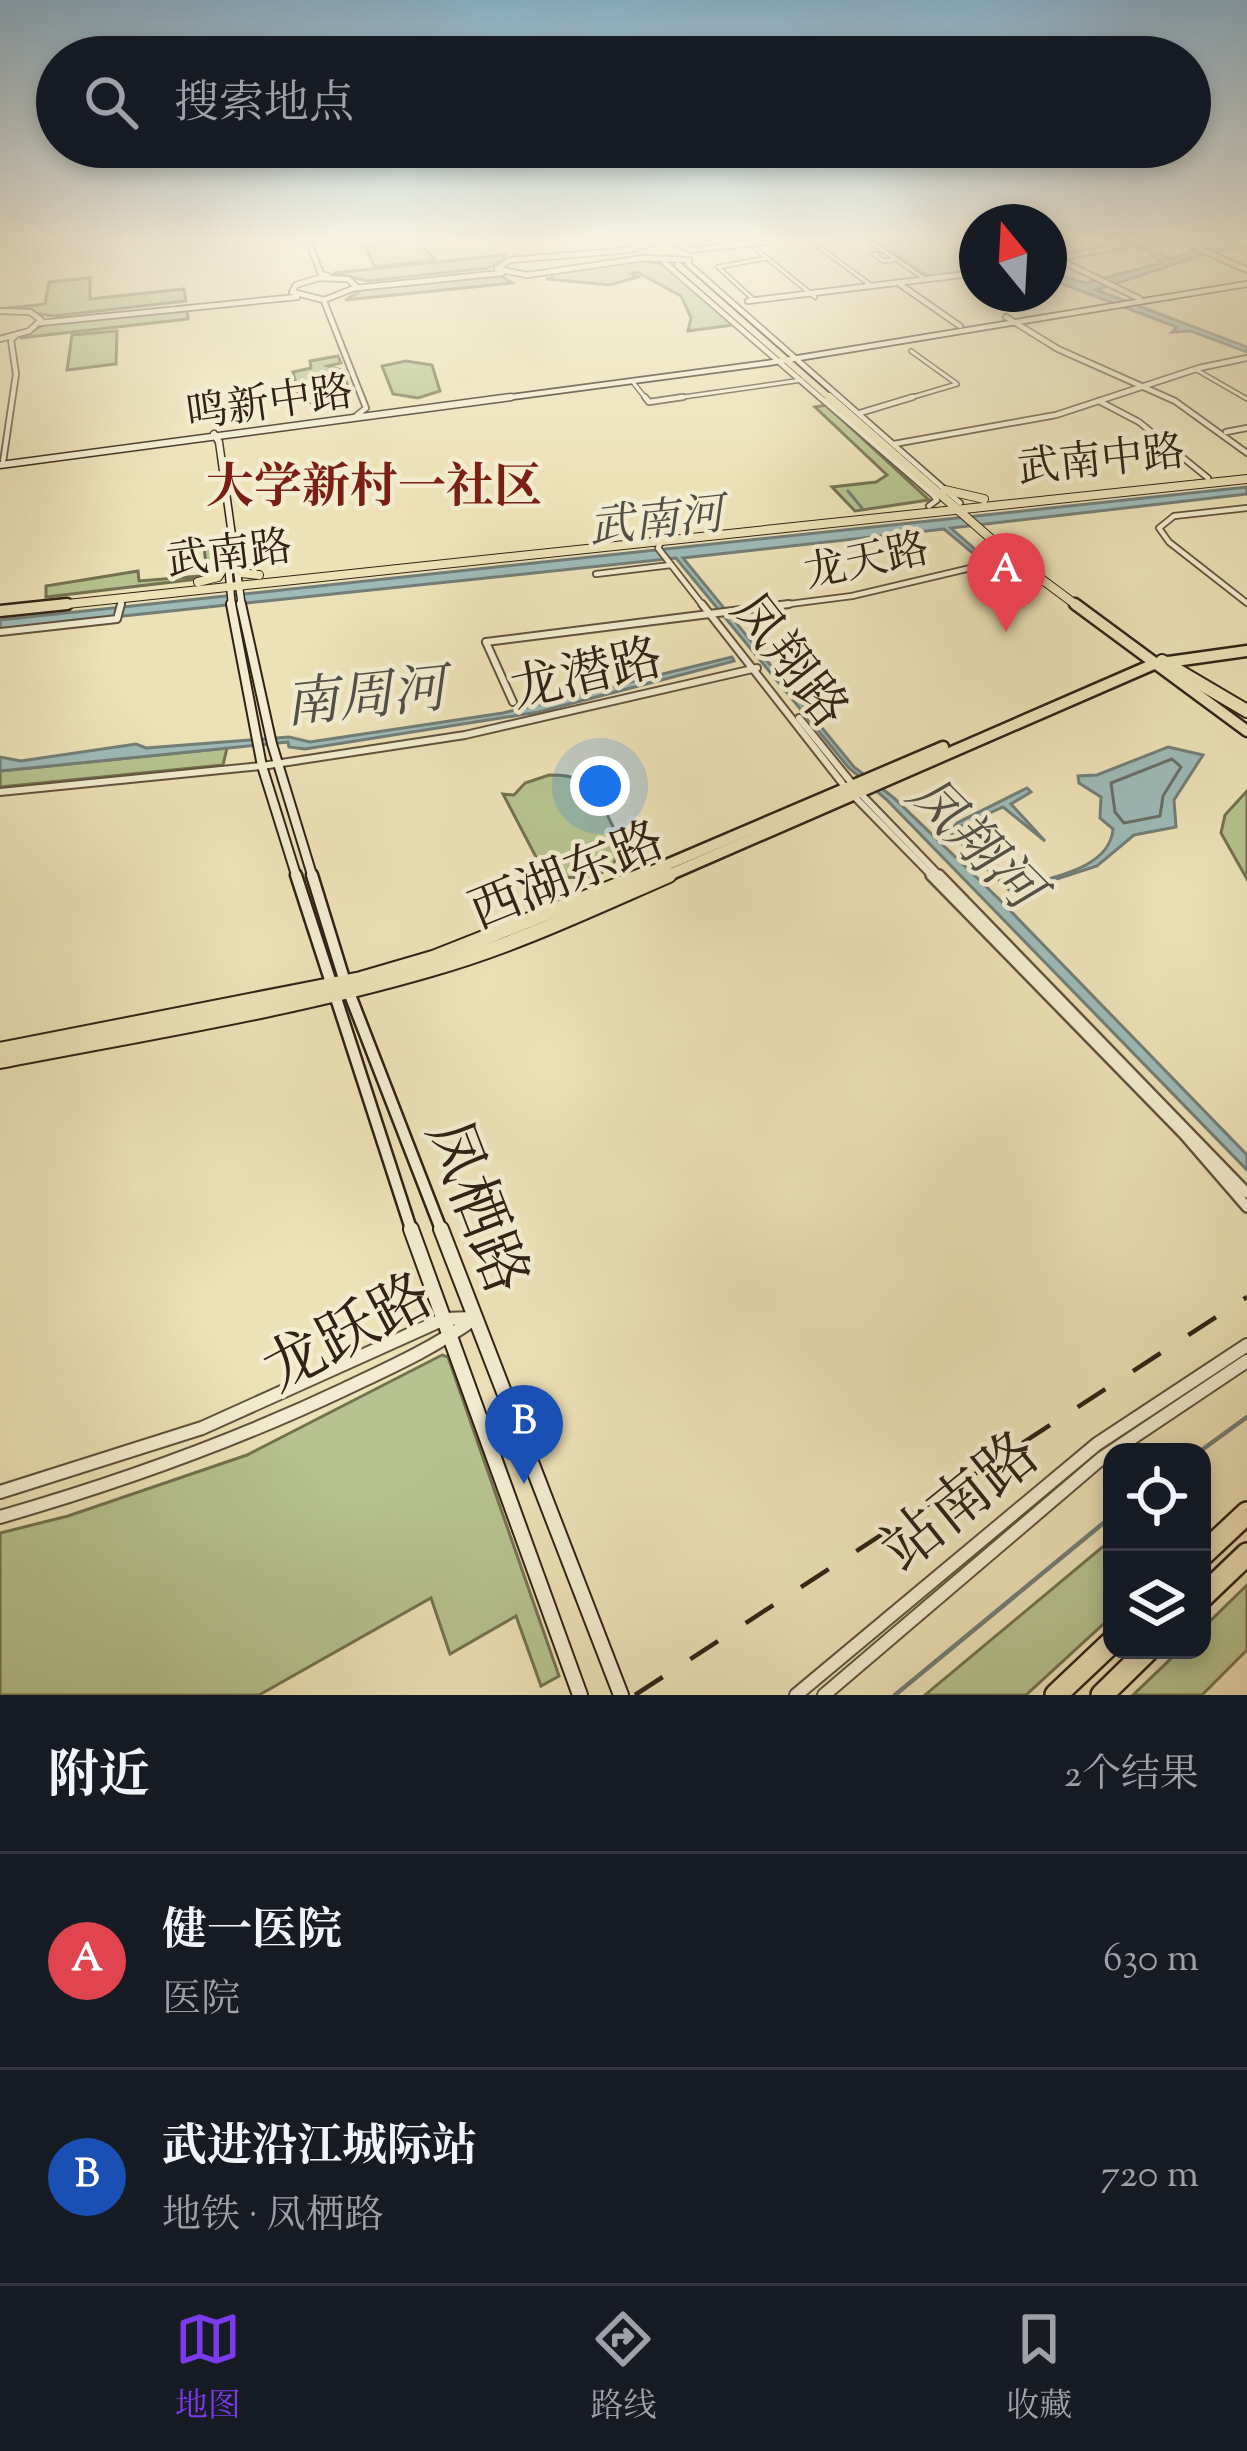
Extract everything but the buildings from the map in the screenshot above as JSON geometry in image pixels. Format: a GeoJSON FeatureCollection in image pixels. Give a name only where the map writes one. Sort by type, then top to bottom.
{"type":"FeatureCollection","features":[{"type":"Feature","properties":{"kind":"highway"},"geometry":{"type":"LineString","coordinates":[[1145,664],[1247,711]]}},
{"type":"Feature","properties":{"kind":"highway"},"geometry":{"type":"LineString","coordinates":[[1207,1551],[1247,1513]]}},
{"type":"Feature","properties":{"kind":"highway"},"geometry":{"type":"LineString","coordinates":[[1211,1589],[1247,1554]]}},
{"type":"Feature","properties":{"kind":"highway"},"geometry":{"type":"LineString","coordinates":[[1056,1695],[1103,1651]]}},
{"type":"Feature","properties":{"kind":"highway"},"geometry":{"type":"LineString","coordinates":[[1102,1695],[1139,1659]]}},
{"type":"Feature","properties":{"kind":"main road"},"geometry":{"type":"LineString","coordinates":[[746,320],[1145,664]]}},
{"type":"Feature","properties":{"kind":"main road","name":"鸣新中路"},"geometry":{"type":"LineString","coordinates":[[216,438],[787,358],[1001,320]]}},
{"type":"Feature","properties":{"kind":"main road","name":"鸣新中路"},"geometry":{"type":"LineString","coordinates":[[1,463],[632,381],[1003,320]]}},
{"type":"Feature","properties":{"kind":"main road"},"geometry":{"type":"LineString","coordinates":[[787,358],[808,383],[897,460],[966,508],[1012,558],[1145,664],[1247,727]]}},
{"type":"Feature","properties":{"kind":"main road"},"geometry":{"type":"LineString","coordinates":[[216,438],[238,608]]}},
{"type":"Feature","properties":{"kind":"main road","name":"武南中路"},"geometry":{"type":"LineString","coordinates":[[966,508],[1247,477]]}},
{"type":"Feature","properties":{"kind":"main road","name":"武南中路"},"geometry":{"type":"LineString","coordinates":[[966,508],[1247,477]]}},
{"type":"Feature","properties":{"kind":"main road"},"geometry":{"type":"LineString","coordinates":[[930,504],[966,508]]}},
{"type":"Feature","properties":{"kind":"main road","name":"武南路"},"geometry":{"type":"LineString","coordinates":[[0,608],[122,602],[930,504],[966,508]]}},
{"type":"Feature","properties":{"kind":"main road","name":"武南路"},"geometry":{"type":"LineString","coordinates":[[0,608],[193,584],[233,585],[272,574],[661,540]]}},
{"type":"Feature","properties":{"kind":"main road"},"geometry":{"type":"LineString","coordinates":[[231,560],[249,575],[272,574]]}},
{"type":"Feature","properties":{"kind":"main road"},"geometry":{"type":"LineString","coordinates":[[193,584],[218,577],[231,560]]}},
{"type":"Feature","properties":{"kind":"main road","name":"凤栖路"},"geometry":{"type":"LineString","coordinates":[[238,608],[277,763],[321,895],[339,988],[475,1318],[621,1695]]}},
{"type":"Feature","properties":{"kind":"main road","name":"凤栖路"},"geometry":{"type":"LineString","coordinates":[[238,608],[262,766],[339,988],[444,1318],[580,1695]]}},
{"type":"Feature","properties":{"kind":"main road","name":"西湖东路"},"geometry":{"type":"LineString","coordinates":[[0,1061],[436,968],[551,926],[1145,664],[1247,648]]}},
{"type":"Feature","properties":{"kind":"main road","name":"西湖东路"},"geometry":{"type":"LineString","coordinates":[[0,1050],[339,988]]}},
{"type":"Feature","properties":{"kind":"street"},"geometry":{"type":"LineString","coordinates":[[1,463],[16,374],[10,340],[40,320]]}},
{"type":"Feature","properties":{"kind":"street"},"geometry":{"type":"LineString","coordinates":[[334,320],[366,408],[356,416]]}},
{"type":"Feature","properties":{"kind":"street"},"geometry":{"type":"LineString","coordinates":[[337,320],[371,408],[387,412]]}},
{"type":"Feature","properties":{"kind":"street"},"geometry":{"type":"LineString","coordinates":[[738,320],[787,358]]}},
{"type":"Feature","properties":{"kind":"street"},"geometry":{"type":"LineString","coordinates":[[746,320],[787,358]]}},
{"type":"Feature","properties":{"kind":"street"},"geometry":{"type":"LineString","coordinates":[[951,320],[960,326]]}},
{"type":"Feature","properties":{"kind":"street"},"geometry":{"type":"LineString","coordinates":[[1011,320],[1058,349],[1207,418],[1247,451]]}},
{"type":"Feature","properties":{"kind":"street"},"geometry":{"type":"LineString","coordinates":[[0,339],[15,336]]}},
{"type":"Feature","properties":{"kind":"street"},"geometry":{"type":"LineString","coordinates":[[0,339],[7,343],[13,368],[0,448]]}},
{"type":"Feature","properties":{"kind":"street"},"geometry":{"type":"LineString","coordinates":[[857,414],[957,384],[911,351]]}},
{"type":"Feature","properties":{"kind":"street"},"geometry":{"type":"LineString","coordinates":[[893,444],[1034,419],[1195,369],[1247,358]]}},
{"type":"Feature","properties":{"kind":"street"},"geometry":{"type":"LineString","coordinates":[[1195,369],[1247,399]]}},
{"type":"Feature","properties":{"kind":"street"},"geometry":{"type":"LineString","coordinates":[[632,381],[650,402],[808,383]]}},
{"type":"Feature","properties":{"kind":"street"},"geometry":{"type":"LineString","coordinates":[[1144,386],[1199,416],[1247,451]]}},
{"type":"Feature","properties":{"kind":"street"},"geometry":{"type":"LineString","coordinates":[[1099,401],[1139,422],[1208,478]]}},
{"type":"Feature","properties":{"kind":"street"},"geometry":{"type":"LineString","coordinates":[[1226,432],[1247,428]]}},
{"type":"Feature","properties":{"kind":"street"},"geometry":{"type":"LineString","coordinates":[[897,460],[930,504]]}},
{"type":"Feature","properties":{"kind":"street"},"geometry":{"type":"LineString","coordinates":[[1247,508],[1174,516],[1159,528],[1169,542],[1247,603]]}},
{"type":"Feature","properties":{"kind":"street","name":"凤翔路"},"geometry":{"type":"LineString","coordinates":[[661,540],[670,563],[721,615],[757,668],[1247,1207]]}},
{"type":"Feature","properties":{"kind":"street","name":"龙天路"},"geometry":{"type":"LineString","coordinates":[[486,642],[852,596],[1012,558]]}},
{"type":"Feature","properties":{"kind":"street"},"geometry":{"type":"LineString","coordinates":[[596,574],[670,563]]}},
{"type":"Feature","properties":{"kind":"street"},"geometry":{"type":"LineString","coordinates":[[0,632],[118,618],[122,602]]}},
{"type":"Feature","properties":{"kind":"street"},"geometry":{"type":"LineString","coordinates":[[486,642],[513,702]]}},
{"type":"Feature","properties":{"kind":"street","name":"龙潜路"},"geometry":{"type":"LineString","coordinates":[[0,792],[262,766],[553,718],[757,668]]}},
{"type":"Feature","properties":{"kind":"street","name":"凤翔路"},"geometry":{"type":"LineString","coordinates":[[861,786],[1247,1193]]}},
{"type":"Feature","properties":{"kind":"street","name":"龙跃路"},"geometry":{"type":"LineString","coordinates":[[0,1492],[202,1428],[444,1318],[475,1318]]}},
{"type":"Feature","properties":{"kind":"street","name":"龙跃路"},"geometry":{"type":"LineString","coordinates":[[0,1517],[103,1488],[220,1446],[451,1336],[475,1318]]}},
{"type":"Feature","properties":{"kind":"street","name":"站南路"},"geometry":{"type":"LineString","coordinates":[[796,1695],[1097,1444],[1247,1345]]}},
{"type":"Feature","properties":{"kind":"street","name":"站南路"},"geometry":{"type":"LineString","coordinates":[[824,1695],[1102,1458],[1247,1361]]}},
{"type":"Feature","properties":{"kind":"green space"},"geometry":{"type":"Polygon","coordinates":[[[79,320],[178,320],[20,338],[44,324],[79,320]]]}},
{"type":"Feature","properties":{"kind":"green space"},"geometry":{"type":"Polygon","coordinates":[[[691,320],[728,320],[733,325],[688,331],[691,320]]]}},
{"type":"Feature","properties":{"kind":"green space"},"geometry":{"type":"Polygon","coordinates":[[[117,331],[116,364],[67,370],[72,335],[117,331]]]}},
{"type":"Feature","properties":{"kind":"green space"},"geometry":{"type":"Polygon","coordinates":[[[338,356],[341,363],[328,366],[344,371],[350,396],[325,405],[300,401],[293,372],[311,368],[310,361],[338,356]]]}},
{"type":"Feature","properties":{"kind":"green space"},"geometry":{"type":"Polygon","coordinates":[[[406,361],[432,365],[440,391],[418,398],[393,394],[382,366],[406,361]]]}},
{"type":"Feature","properties":{"kind":"green space"},"geometry":{"type":"Polygon","coordinates":[[[826,405],[929,500],[855,511],[832,487],[876,482],[887,475],[815,407],[826,405]]]}},
{"type":"Feature","properties":{"kind":"green space"},"geometry":{"type":"Polygon","coordinates":[[[215,547],[218,569],[206,578],[46,597],[46,586],[138,571],[139,581],[201,576],[207,571],[204,548],[215,547]]]}},
{"type":"Feature","properties":{"kind":"green space"},"geometry":{"type":"Polygon","coordinates":[[[227,748],[223,765],[0,787],[0,771],[227,748]]]}},
{"type":"Feature","properties":{"kind":"green space"},"geometry":{"type":"Polygon","coordinates":[[[549,775],[581,782],[606,813],[618,849],[616,860],[602,873],[548,880],[503,794],[514,795],[525,783],[549,775]]]}},
{"type":"Feature","properties":{"kind":"green space"},"geometry":{"type":"Polygon","coordinates":[[[1247,791],[1247,879],[1221,833],[1225,815],[1247,791]]]}},
{"type":"Feature","properties":{"kind":"green space"},"geometry":{"type":"Polygon","coordinates":[[[442,1355],[448,1357],[559,1676],[541,1686],[516,1616],[450,1654],[431,1598],[259,1695],[0,1695],[0,1533],[68,1516],[247,1455],[442,1355]]]}},
{"type":"Feature","properties":{"kind":"green space"},"geometry":{"type":"Polygon","coordinates":[[[1103,1547],[1103,1624],[1026,1695],[925,1695],[1103,1547]]]}},
{"type":"Feature","properties":{"kind":"green space"},"geometry":{"type":"Polygon","coordinates":[[[1247,1585],[1247,1650],[1202,1695],[1133,1695],[1171,1659],[1211,1659],[1211,1620],[1247,1585]]]}},
{"type":"Feature","properties":{"kind":"water"},"geometry":{"type":"Polygon","coordinates":[[[1159,320],[1176,320],[1247,347],[1247,352],[1191,331],[1172,332],[1177,327],[1159,320]]]}},
{"type":"Feature","properties":{"kind":"water"},"geometry":{"type":"Polygon","coordinates":[[[1247,487],[1247,494],[951,528],[979,553],[975,555],[944,529],[683,558],[854,767],[894,798],[999,899],[1247,1155],[1247,1170],[886,799],[849,768],[676,558],[0,629],[0,620],[1247,487]]]}},
{"type":"Feature","properties":{"kind":"water"},"geometry":{"type":"Polygon","coordinates":[[[732,657],[734,661],[539,712],[305,749],[289,747],[288,742],[0,771],[0,757],[21,761],[136,744],[146,748],[289,737],[310,742],[503,713],[732,657]]]}},
{"type":"Feature","properties":{"kind":"water"},"geometry":{"type":"Polygon","coordinates":[[[1168,747],[1203,755],[1174,800],[1176,827],[1134,835],[1097,866],[1017,892],[1009,890],[950,832],[957,823],[1027,788],[1031,792],[1011,804],[1045,841],[1003,807],[961,826],[958,837],[1015,888],[1075,870],[1101,854],[1113,829],[1100,818],[1101,797],[1079,783],[1078,776],[1097,775],[1168,747]]]}},
{"type":"Feature","properties":{"kind":"waterway"},"geometry":{"type":"LineString","coordinates":[[848,491],[862,508]]}},
{"type":"Feature","properties":{"kind":"waterway"},"geometry":{"type":"LineString","coordinates":[[1211,1443],[1247,1417]]}},
{"type":"Feature","properties":{"kind":"waterway"},"geometry":{"type":"LineString","coordinates":[[895,1695],[1103,1523]]}},
{"type":"Feature","properties":{"kind":"railway"},"geometry":{"type":"LineString","coordinates":[[635,1695],[1247,1297]]}},
{"type":"Feature","properties":{"kind":"place","name":"健一医院"},"geometry":{"type":"Point","coordinates":[1006,632]}},
{"type":"Feature","properties":{"kind":"place","name":"武进沿江城际站"},"geometry":{"type":"Point","coordinates":[524,1484]}},
{"type":"Feature","properties":{"kind":"district","name":"大学新村一社区"},"geometry":{"type":"Point","coordinates":[374,485]}},
{"type":"Feature","properties":{"kind":"water label","name":"武南河"},"geometry":{"type":"Point","coordinates":[656,519]}},
{"type":"Feature","properties":{"kind":"water label","name":"南周河"},"geometry":{"type":"Point","coordinates":[365,695]}},
{"type":"Feature","properties":{"kind":"water label","name":"凤翔河"},"geometry":{"type":"Point","coordinates":[976,841]}}]}
